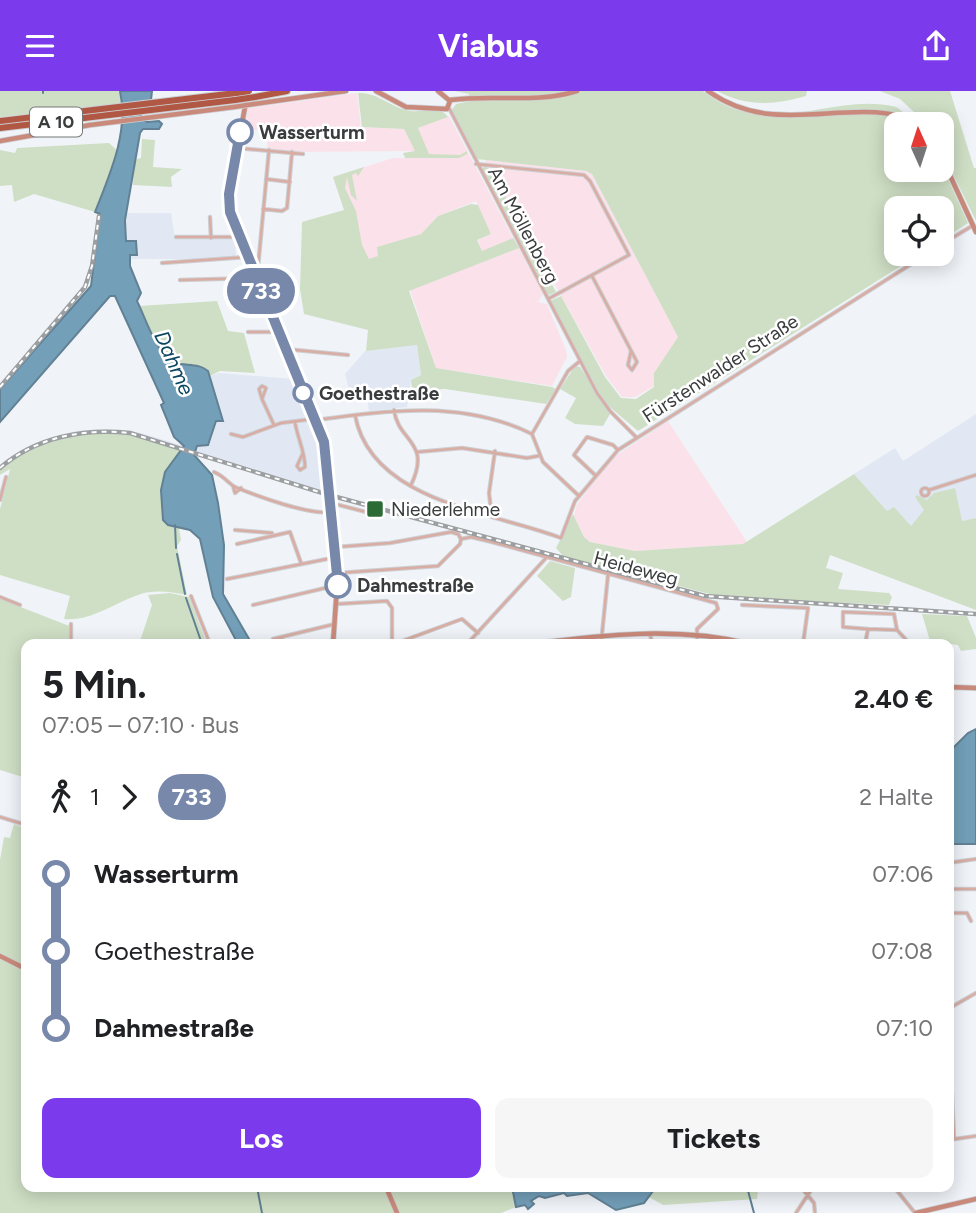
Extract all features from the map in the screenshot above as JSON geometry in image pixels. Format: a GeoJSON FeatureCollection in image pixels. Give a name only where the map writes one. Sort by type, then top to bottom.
{"type":"FeatureCollection","features":[{"type":"Feature","properties":{"kind":"highway","name":"A 10"},"geometry":{"type":"LineString","coordinates":[[235,100],[248,91]]}},
{"type":"Feature","properties":{"kind":"highway","name":"A 10"},"geometry":{"type":"LineString","coordinates":[[0,128],[235,100],[255,100],[287,91]]}},
{"type":"Feature","properties":{"kind":"highway","name":"A 10"},"geometry":{"type":"LineString","coordinates":[[0,121],[113,115]]}},
{"type":"Feature","properties":{"kind":"street"},"geometry":{"type":"LineString","coordinates":[[248,91],[229,202],[239,237],[315,419],[326,453],[338,573],[334,639]]}},
{"type":"Feature","properties":{"kind":"street"},"geometry":{"type":"LineString","coordinates":[[255,100],[346,91]]}},
{"type":"Feature","properties":{"kind":"street"},"geometry":{"type":"LineString","coordinates":[[376,91],[406,107],[429,107],[461,100],[535,99],[577,91]]}},
{"type":"Feature","properties":{"kind":"street"},"geometry":{"type":"LineString","coordinates":[[438,91],[444,104]]}},
{"type":"Feature","properties":{"kind":"street"},"geometry":{"type":"LineString","coordinates":[[708,91],[740,106],[777,107]]}},
{"type":"Feature","properties":{"kind":"street"},"geometry":{"type":"LineString","coordinates":[[0,141],[113,115],[235,100]]}},
{"type":"Feature","properties":{"kind":"street","name":"Am Möllenberg"},"geometry":{"type":"LineString","coordinates":[[444,104],[580,361],[605,404],[636,438]]}},
{"type":"Feature","properties":{"kind":"street"},"geometry":{"type":"LineString","coordinates":[[904,109],[908,112]]}},
{"type":"Feature","properties":{"kind":"street"},"geometry":{"type":"LineString","coordinates":[[237,148],[303,154]]}},
{"type":"Feature","properties":{"kind":"street"},"geometry":{"type":"LineString","coordinates":[[256,279],[269,150]]}},
{"type":"Feature","properties":{"kind":"street"},"geometry":{"type":"LineString","coordinates":[[263,209],[282,211],[287,208],[292,152]]}},
{"type":"Feature","properties":{"kind":"street","name":"Am Möllenberg"},"geometry":{"type":"LineString","coordinates":[[476,164],[487,162],[587,176],[629,255],[548,299]]}},
{"type":"Feature","properties":{"kind":"street"},"geometry":{"type":"LineString","coordinates":[[266,179],[289,182]]}},
{"type":"Feature","properties":{"kind":"street"},"geometry":{"type":"LineString","coordinates":[[953,182],[976,232]]}},
{"type":"Feature","properties":{"kind":"street"},"geometry":{"type":"LineString","coordinates":[[210,217],[211,238]]}},
{"type":"Feature","properties":{"kind":"street"},"geometry":{"type":"LineString","coordinates":[[954,237],[973,225]]}},
{"type":"Feature","properties":{"kind":"street"},"geometry":{"type":"LineString","coordinates":[[176,237],[239,237]]}},
{"type":"Feature","properties":{"kind":"street"},"geometry":{"type":"LineString","coordinates":[[162,263],[247,257]]}},
{"type":"Feature","properties":{"kind":"street","name":"Fürstenwalder Straße"},"geometry":{"type":"LineString","coordinates":[[492,518],[561,538],[579,496],[618,450],[908,266]]}},
{"type":"Feature","properties":{"kind":"street","name":"Am Möllenberg"},"geometry":{"type":"LineString","coordinates":[[592,276],[631,351]]}},
{"type":"Feature","properties":{"kind":"street"},"geometry":{"type":"LineString","coordinates":[[180,281],[256,279]]}},
{"type":"Feature","properties":{"kind":"street"},"geometry":{"type":"LineString","coordinates":[[238,300],[265,300]]}},
{"type":"Feature","properties":{"kind":"street"},"geometry":{"type":"LineString","coordinates":[[248,332],[278,332]]}},
{"type":"Feature","properties":{"kind":"street"},"geometry":{"type":"LineString","coordinates":[[285,349],[348,355]]}},
{"type":"Feature","properties":{"kind":"street"},"geometry":{"type":"LineString","coordinates":[[579,496],[557,478],[539,456],[532,434],[568,371],[580,361]]}},
{"type":"Feature","properties":{"kind":"street"},"geometry":{"type":"LineString","coordinates":[[262,399],[274,425]]}},
{"type":"Feature","properties":{"kind":"street"},"geometry":{"type":"LineString","coordinates":[[232,435],[243,437],[274,425],[315,419],[394,410],[430,409],[484,415],[532,434]]}},
{"type":"Feature","properties":{"kind":"street"},"geometry":{"type":"LineString","coordinates":[[394,410],[398,424],[417,452],[418,465],[411,485]]}},
{"type":"Feature","properties":{"kind":"street"},"geometry":{"type":"LineString","coordinates":[[355,415],[359,428],[378,460],[411,485],[457,507],[492,518],[489,493],[495,451]]}},
{"type":"Feature","properties":{"kind":"street"},"geometry":{"type":"LineString","coordinates":[[295,422],[303,453]]}},
{"type":"Feature","properties":{"kind":"street"},"geometry":{"type":"LineString","coordinates":[[595,475],[574,455],[587,437],[613,445],[618,450]]}},
{"type":"Feature","properties":{"kind":"street"},"geometry":{"type":"LineString","coordinates":[[417,452],[447,448],[495,451],[527,458],[539,456]]}},
{"type":"Feature","properties":{"kind":"street"},"geometry":{"type":"LineString","coordinates":[[214,473],[227,478],[233,486],[318,512],[332,512]]}},
{"type":"Feature","properties":{"kind":"street"},"geometry":{"type":"LineString","coordinates":[[919,493],[926,496],[929,490],[976,475]]}},
{"type":"Feature","properties":{"kind":"street"},"geometry":{"type":"LineString","coordinates":[[0,500],[6,477]]}},
{"type":"Feature","properties":{"kind":"street"},"geometry":{"type":"LineString","coordinates":[[331,503],[370,513]]}},
{"type":"Feature","properties":{"kind":"street"},"geometry":{"type":"LineString","coordinates":[[235,530],[292,534],[302,564]]}},
{"type":"Feature","properties":{"kind":"street","name":"Heideweg"},"geometry":{"type":"LineString","coordinates":[[336,547],[390,543],[451,532],[458,534],[461,539],[471,537],[492,542],[718,606],[699,626],[696,635]]}},
{"type":"Feature","properties":{"kind":"street"},"geometry":{"type":"LineString","coordinates":[[237,544],[275,534]]}},
{"type":"Feature","properties":{"kind":"street"},"geometry":{"type":"LineString","coordinates":[[338,573],[438,565],[450,556],[461,539]]}},
{"type":"Feature","properties":{"kind":"street"},"geometry":{"type":"LineString","coordinates":[[228,579],[337,557]]}},
{"type":"Feature","properties":{"kind":"street"},"geometry":{"type":"LineString","coordinates":[[472,639],[545,558]]}},
{"type":"Feature","properties":{"kind":"street"},"geometry":{"type":"LineString","coordinates":[[601,636],[608,575]]}},
{"type":"Feature","properties":{"kind":"street"},"geometry":{"type":"LineString","coordinates":[[253,605],[338,585]]}},
{"type":"Feature","properties":{"kind":"street"},"geometry":{"type":"LineString","coordinates":[[191,596],[208,639]]}},
{"type":"Feature","properties":{"kind":"street"},"geometry":{"type":"LineString","coordinates":[[0,597],[20,605]]}},
{"type":"Feature","properties":{"kind":"street"},"geometry":{"type":"LineString","coordinates":[[337,604],[387,601],[392,608],[393,639]]}},
{"type":"Feature","properties":{"kind":"street"},"geometry":{"type":"LineString","coordinates":[[742,605],[808,608],[804,639]]}},
{"type":"Feature","properties":{"kind":"street"},"geometry":{"type":"LineString","coordinates":[[897,630],[843,627],[843,612],[891,613],[895,616],[897,630],[905,639]]}},
{"type":"Feature","properties":{"kind":"street"},"geometry":{"type":"LineString","coordinates":[[407,639],[462,619],[478,633]]}},
{"type":"Feature","properties":{"kind":"street"},"geometry":{"type":"LineString","coordinates":[[71,624],[71,639]]}},
{"type":"Feature","properties":{"kind":"street"},"geometry":{"type":"LineString","coordinates":[[282,638],[335,624]]}},
{"type":"Feature","properties":{"kind":"street"},"geometry":{"type":"LineString","coordinates":[[866,639],[868,629]]}},
{"type":"Feature","properties":{"kind":"street"},"geometry":{"type":"LineString","coordinates":[[650,633],[651,639]]}},
{"type":"Feature","properties":{"kind":"street"},"geometry":{"type":"LineString","coordinates":[[576,639],[650,633],[720,639]]}},
{"type":"Feature","properties":{"kind":"street"},"geometry":{"type":"LineString","coordinates":[[696,635],[696,639]]}},
{"type":"Feature","properties":{"kind":"street"},"geometry":{"type":"LineString","coordinates":[[954,687],[976,688]]}},
{"type":"Feature","properties":{"kind":"street"},"geometry":{"type":"LineString","coordinates":[[0,817],[21,823]]}},
{"type":"Feature","properties":{"kind":"street"},"geometry":{"type":"LineString","coordinates":[[954,862],[976,859]]}},
{"type":"Feature","properties":{"kind":"street"},"geometry":{"type":"LineString","coordinates":[[954,888],[976,889]]}},
{"type":"Feature","properties":{"kind":"street"},"geometry":{"type":"LineString","coordinates":[[954,913],[967,913],[971,921]]}},
{"type":"Feature","properties":{"kind":"street"},"geometry":{"type":"LineString","coordinates":[[0,956],[21,966]]}},
{"type":"Feature","properties":{"kind":"street"},"geometry":{"type":"LineString","coordinates":[[954,1005],[976,993]]}},
{"type":"Feature","properties":{"kind":"street"},"geometry":{"type":"LineString","coordinates":[[954,1139],[976,1136]]}},
{"type":"Feature","properties":{"kind":"street"},"geometry":{"type":"LineString","coordinates":[[388,1192],[397,1213]]}},
{"type":"Feature","properties":{"kind":"street"},"geometry":{"type":"LineString","coordinates":[[804,1192],[814,1203],[815,1213]]}},
{"type":"Feature","properties":{"kind":"street"},"geometry":{"type":"LineString","coordinates":[[796,1213],[810,1192]]}},
{"type":"Feature","properties":{"kind":"street"},"geometry":{"type":"LineString","coordinates":[[898,1192],[916,1213],[976,1199]]}},
{"type":"Feature","properties":{"kind":"shaded area"},"geometry":{"type":"Polygon","coordinates":[[[357,93],[361,127],[404,129],[416,151],[292,152],[267,148],[269,131],[244,129],[248,108],[357,93]]]}},
{"type":"Feature","properties":{"kind":"shaded area"},"geometry":{"type":"Polygon","coordinates":[[[449,116],[513,238],[482,252],[478,240],[491,234],[476,201],[438,216],[421,234],[378,249],[380,257],[362,263],[333,177],[393,158],[430,158],[418,128],[449,116]]]}},
{"type":"Feature","properties":{"kind":"shaded area"},"geometry":{"type":"Polygon","coordinates":[[[485,160],[586,171],[592,174],[678,337],[654,373],[654,386],[635,397],[622,397],[606,376],[485,160]]]}},
{"type":"Feature","properties":{"kind":"shaded area"},"geometry":{"type":"Polygon","coordinates":[[[126,213],[171,213],[175,238],[235,239],[236,259],[130,259],[130,255],[137,255],[127,241],[126,213]]]}},
{"type":"Feature","properties":{"kind":"shaded area"},"geometry":{"type":"Polygon","coordinates":[[[519,248],[543,294],[538,302],[547,304],[566,350],[567,357],[552,386],[436,368],[410,290],[519,248]]]}},
{"type":"Feature","properties":{"kind":"shaded area"},"geometry":{"type":"Polygon","coordinates":[[[417,345],[421,375],[411,380],[407,407],[369,411],[367,395],[351,398],[345,374],[365,351],[417,345]]]}},
{"type":"Feature","properties":{"kind":"shaded area"},"geometry":{"type":"Polygon","coordinates":[[[219,373],[294,379],[321,452],[327,495],[151,439],[53,441],[26,452],[0,469],[0,465],[7,459],[31,445],[76,431],[105,429],[141,433],[184,446],[216,420],[223,421],[210,376],[219,373]]]}},
{"type":"Feature","properties":{"kind":"shaded area"},"geometry":{"type":"Polygon","coordinates":[[[976,414],[976,518],[907,534],[854,474],[895,448],[903,461],[976,414]]]}},
{"type":"Feature","properties":{"kind":"shaded area"},"geometry":{"type":"Polygon","coordinates":[[[668,421],[747,542],[744,544],[635,551],[590,542],[584,537],[574,516],[576,506],[609,460],[668,421]]]}},
{"type":"Feature","properties":{"kind":"green space"},"geometry":{"type":"Polygon","coordinates":[[[0,91],[120,91],[123,103],[0,117],[0,91]]]}},
{"type":"Feature","properties":{"kind":"green space"},"geometry":{"type":"Polygon","coordinates":[[[455,91],[703,91],[727,106],[751,113],[775,115],[848,105],[896,107],[902,112],[884,112],[884,182],[949,182],[968,223],[954,232],[954,196],[884,196],[884,266],[901,266],[638,431],[605,403],[550,301],[561,296],[605,377],[621,398],[636,399],[654,387],[654,373],[678,337],[592,174],[586,171],[477,159],[451,111],[456,104],[470,101],[469,94],[455,91]]]}},
{"type":"Feature","properties":{"kind":"green space"},"geometry":{"type":"Polygon","coordinates":[[[717,91],[807,91],[806,96],[795,99],[761,103],[739,100],[717,91]]]}},
{"type":"Feature","properties":{"kind":"green space"},"geometry":{"type":"Polygon","coordinates":[[[880,91],[950,91],[976,168],[976,221],[954,176],[954,112],[914,112],[900,99],[880,91]]]}},
{"type":"Feature","properties":{"kind":"green space"},"geometry":{"type":"Polygon","coordinates":[[[358,93],[372,95],[411,111],[440,110],[448,117],[418,128],[429,154],[460,155],[467,151],[467,154],[459,158],[405,158],[403,153],[415,151],[404,129],[362,127],[358,93]]]}},
{"type":"Feature","properties":{"kind":"green space"},"geometry":{"type":"Polygon","coordinates":[[[142,139],[155,140],[153,167],[182,169],[171,177],[172,187],[133,185],[134,160],[141,158],[142,139]]]}},
{"type":"Feature","properties":{"kind":"green space"},"geometry":{"type":"Polygon","coordinates":[[[109,143],[119,152],[95,212],[34,194],[14,202],[12,185],[0,186],[0,150],[15,153],[17,148],[109,143]]]}},
{"type":"Feature","properties":{"kind":"green space"},"geometry":{"type":"Polygon","coordinates":[[[486,166],[493,173],[556,292],[549,295],[545,292],[482,168],[486,166]]]}},
{"type":"Feature","properties":{"kind":"green space"},"geometry":{"type":"Polygon","coordinates":[[[364,167],[358,176],[356,173],[352,175],[357,201],[351,195],[347,177],[345,188],[356,211],[362,245],[369,259],[378,256],[377,247],[421,234],[438,216],[471,204],[478,205],[491,234],[477,240],[482,251],[513,238],[519,248],[409,291],[436,368],[556,389],[546,404],[445,389],[412,391],[411,380],[421,375],[417,345],[366,351],[368,330],[304,314],[300,289],[302,222],[344,210],[333,177],[364,167]]]}},
{"type":"Feature","properties":{"kind":"green space"},"geometry":{"type":"Polygon","coordinates":[[[217,301],[228,331],[244,333],[255,373],[220,371],[210,376],[201,366],[176,361],[160,348],[139,306],[217,301]]]}},
{"type":"Feature","properties":{"kind":"green space"},"geometry":{"type":"Polygon","coordinates":[[[575,366],[580,367],[610,414],[603,426],[575,424],[565,418],[576,398],[560,389],[575,366]]]}},
{"type":"Feature","properties":{"kind":"green space"},"geometry":{"type":"Polygon","coordinates":[[[107,433],[139,436],[183,450],[165,472],[161,490],[163,520],[179,528],[181,540],[177,546],[187,595],[144,593],[93,615],[64,619],[70,596],[0,575],[0,509],[10,469],[0,475],[0,469],[25,453],[50,442],[107,433]]]}},
{"type":"Feature","properties":{"kind":"green space"},"geometry":{"type":"Polygon","coordinates":[[[854,474],[887,511],[894,507],[911,526],[924,510],[915,497],[917,495],[927,500],[934,493],[955,488],[962,521],[976,518],[976,610],[830,555],[826,568],[843,573],[838,589],[889,593],[892,597],[889,605],[721,597],[563,556],[556,548],[573,514],[584,537],[590,542],[635,551],[743,544],[854,474]]]}},
{"type":"Feature","properties":{"kind":"green space"},"geometry":{"type":"Polygon","coordinates":[[[550,561],[575,568],[571,597],[563,601],[537,576],[550,561]]]}},
{"type":"Feature","properties":{"kind":"green space"},"geometry":{"type":"Polygon","coordinates":[[[170,593],[189,597],[205,639],[141,639],[152,605],[148,595],[170,593]]]}},
{"type":"Feature","properties":{"kind":"green space"},"geometry":{"type":"Polygon","coordinates":[[[0,599],[72,627],[72,639],[21,639],[21,776],[0,770],[0,599]]]}},
{"type":"Feature","properties":{"kind":"green space"},"geometry":{"type":"Polygon","coordinates":[[[922,614],[967,616],[976,638],[976,649],[961,651],[958,645],[954,644],[954,639],[929,639],[922,614]]]}},
{"type":"Feature","properties":{"kind":"green space"},"geometry":{"type":"Polygon","coordinates":[[[14,824],[21,827],[21,1192],[513,1192],[516,1207],[501,1213],[0,1213],[0,860],[4,837],[10,838],[14,824]]]}},
{"type":"Feature","properties":{"kind":"green space"},"geometry":{"type":"Polygon","coordinates":[[[652,1192],[758,1192],[757,1199],[663,1205],[649,1197],[652,1192]]]}},
{"type":"Feature","properties":{"kind":"water","name":"Dahme"},"geometry":{"type":"Polygon","coordinates":[[[120,91],[152,91],[151,100],[142,102],[141,118],[147,122],[159,121],[162,124],[159,129],[143,129],[140,133],[125,220],[126,241],[136,241],[137,255],[130,255],[130,266],[141,293],[137,301],[163,353],[176,363],[197,366],[208,371],[223,421],[216,421],[208,445],[197,446],[194,455],[212,475],[218,503],[224,545],[223,594],[249,639],[235,639],[213,597],[200,539],[190,530],[168,525],[163,520],[161,490],[165,472],[184,446],[174,437],[161,405],[164,403],[115,296],[110,296],[0,422],[0,389],[91,286],[100,214],[95,212],[116,153],[122,106],[120,91]]]}},
{"type":"Feature","properties":{"kind":"water"},"geometry":{"type":"Polygon","coordinates":[[[976,729],[976,844],[954,844],[954,747],[976,729]]]}},
{"type":"Feature","properties":{"kind":"water"},"geometry":{"type":"Polygon","coordinates":[[[513,1192],[652,1192],[644,1203],[616,1210],[588,1193],[567,1196],[564,1193],[545,1198],[539,1196],[531,1201],[534,1204],[528,1209],[525,1205],[516,1207],[513,1192]]]}},
{"type":"Feature","properties":{"kind":"waterway"},"geometry":{"type":"LineString","coordinates":[[175,525],[176,548]]}},
{"type":"Feature","properties":{"kind":"waterway"},"geometry":{"type":"LineString","coordinates":[[177,554],[185,594]]}},
{"type":"Feature","properties":{"kind":"waterway"},"geometry":{"type":"LineString","coordinates":[[186,598],[200,639]]}},
{"type":"Feature","properties":{"kind":"waterway"},"geometry":{"type":"LineString","coordinates":[[258,1192],[262,1213]]}},
{"type":"Feature","properties":{"kind":"waterway"},"geometry":{"type":"LineString","coordinates":[[748,1192],[754,1213]]}},
{"type":"Feature","properties":{"kind":"railway"},"geometry":{"type":"LineString","coordinates":[[0,387],[85,287],[92,266],[99,216]]}},
{"type":"Feature","properties":{"kind":"railway"},"geometry":{"type":"LineString","coordinates":[[0,468],[29,449],[61,437],[95,432],[130,433],[329,495],[705,596],[976,614]]}},
{"type":"Feature","properties":{"kind":"bus line","name":"733"},"geometry":{"type":"LineString","coordinates":[[240,132],[229,194],[230,212],[324,442],[338,585]]}},
{"type":"Feature","properties":{"kind":"place","name":"Wasserturm"},"geometry":{"type":"Point","coordinates":[240,132]}},
{"type":"Feature","properties":{"kind":"place","name":"Goethestraße"},"geometry":{"type":"Point","coordinates":[303,393]}},
{"type":"Feature","properties":{"kind":"place","name":"Niederlehme"},"geometry":{"type":"Point","coordinates":[375,509]}},
{"type":"Feature","properties":{"kind":"place","name":"Dahmestraße"},"geometry":{"type":"Point","coordinates":[338,585]}}]}
